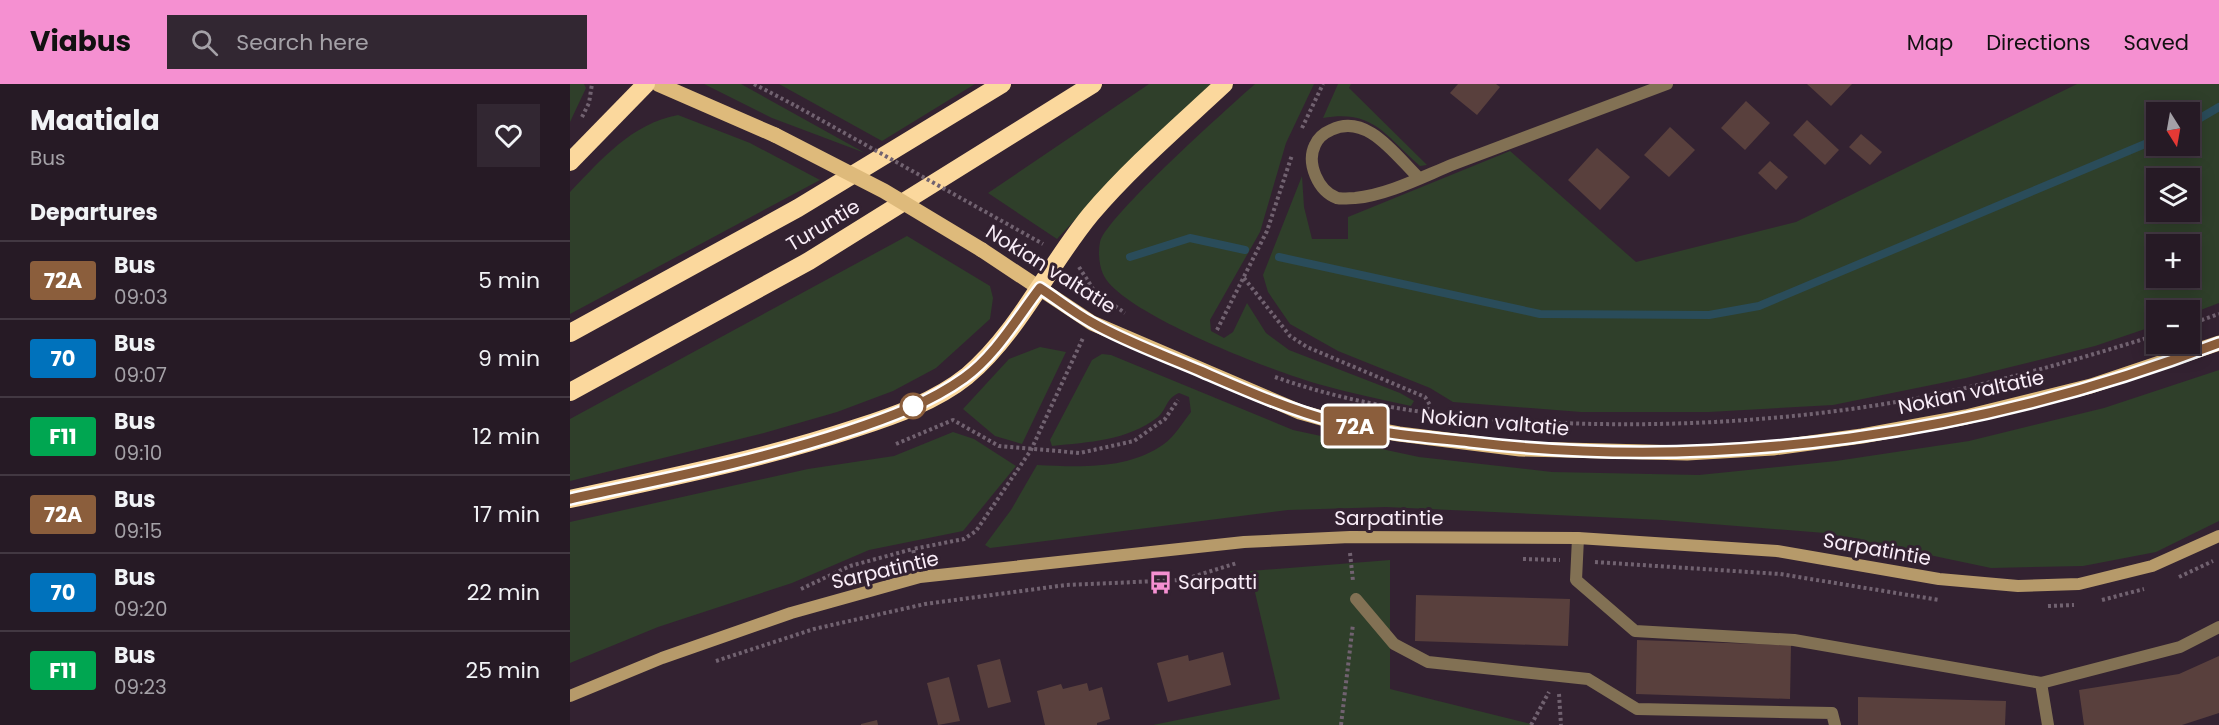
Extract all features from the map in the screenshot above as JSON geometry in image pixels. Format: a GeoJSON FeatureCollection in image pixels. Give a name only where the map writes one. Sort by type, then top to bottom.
{"type":"FeatureCollection","features":[{"type":"Feature","properties":{"kind":"highway"},"geometry":{"type":"LineString","coordinates":[[570,162],[646,84]]}},
{"type":"Feature","properties":{"kind":"highway","name":"Turuntie"},"geometry":{"type":"LineString","coordinates":[[570,333],[798,208],[1002,84]]}},
{"type":"Feature","properties":{"kind":"highway","name":"Turuntie"},"geometry":{"type":"LineString","coordinates":[[570,392],[809,261],[1008,139],[1092,84]]}},
{"type":"Feature","properties":{"kind":"highway"},"geometry":{"type":"LineString","coordinates":[[570,499],[744,461],[822,440],[911,408],[965,377],[982,362],[1040,288],[1060,255],[1091,214],[1130,172],[1224,84]]}},
{"type":"Feature","properties":{"kind":"main road","name":"Nokian valtatie"},"geometry":{"type":"LineString","coordinates":[[658,84],[775,135],[875,186],[982,249],[1092,323],[1259,396],[1339,423],[1399,434],[1520,449],[1687,453],[1773,448],[1862,436],[1966,417],[2091,386],[2219,343]]}},
{"type":"Feature","properties":{"kind":"main road","name":"Sarpatintie"},"geometry":{"type":"LineString","coordinates":[[570,696],[662,658],[792,613],[920,577],[1244,542],[1350,537],[1578,538],[1777,551],[1939,579],[2018,586],[2079,584],[2152,566],[2219,536]]}},
{"type":"Feature","properties":{"kind":"street"},"geometry":{"type":"LineString","coordinates":[[1419,178],[1374,134],[1362,126],[1351,124],[1326,132],[1318,139],[1312,154],[1317,180],[1323,189],[1338,198],[1358,197],[1419,178],[1667,84]]}},
{"type":"Feature","properties":{"kind":"street"},"geometry":{"type":"LineString","coordinates":[[1578,538],[1576,580],[1635,631],[1794,640],[2042,683],[2180,648],[2219,627]]}},
{"type":"Feature","properties":{"kind":"street"},"geometry":{"type":"LineString","coordinates":[[1356,599],[1394,644],[1428,662],[1588,679],[1637,709],[1832,713],[1835,725]]}},
{"type":"Feature","properties":{"kind":"street"},"geometry":{"type":"LineString","coordinates":[[2042,683],[2048,725]]}},
{"type":"Feature","properties":{"kind":"path"},"geometry":{"type":"LineString","coordinates":[[580,121],[589,103],[592,84]]}},
{"type":"Feature","properties":{"kind":"path"},"geometry":{"type":"LineString","coordinates":[[754,84],[1043,244],[1083,269],[1088,283],[1105,302],[1134,318]]}},
{"type":"Feature","properties":{"kind":"path"},"geometry":{"type":"LineString","coordinates":[[1299,135],[1323,84]]}},
{"type":"Feature","properties":{"kind":"path"},"geometry":{"type":"LineString","coordinates":[[1217,330],[1267,231],[1293,153]]}},
{"type":"Feature","properties":{"kind":"path"},"geometry":{"type":"LineString","coordinates":[[1244,279],[1290,336],[1307,347],[1425,398],[1430,405],[1428,414]]}},
{"type":"Feature","properties":{"kind":"path"},"geometry":{"type":"LineString","coordinates":[[925,604],[913,549],[964,539],[976,531],[1031,450],[1076,350],[1105,302]]}},
{"type":"Feature","properties":{"kind":"path"},"geometry":{"type":"LineString","coordinates":[[2200,321],[2219,314]]}},
{"type":"Feature","properties":{"kind":"path"},"geometry":{"type":"LineString","coordinates":[[1273,376],[1306,388],[1372,405],[1428,414],[1587,425],[1705,422],[1828,412],[1958,390],[2070,362],[2146,338]]}},
{"type":"Feature","properties":{"kind":"path"},"geometry":{"type":"LineString","coordinates":[[896,444],[953,420],[999,447],[1080,453],[1134,441],[1165,419],[1178,400]]}},
{"type":"Feature","properties":{"kind":"path"},"geometry":{"type":"LineString","coordinates":[[1341,725],[1356,599],[1350,537]]}},
{"type":"Feature","properties":{"kind":"path"},"geometry":{"type":"LineString","coordinates":[[1338,554],[1362,553]]}},
{"type":"Feature","properties":{"kind":"path"},"geometry":{"type":"LineString","coordinates":[[2177,578],[2219,558]]}},
{"type":"Feature","properties":{"kind":"path"},"geometry":{"type":"LineString","coordinates":[[1517,559],[1780,574],[1941,600]]}},
{"type":"Feature","properties":{"kind":"path"},"geometry":{"type":"LineString","coordinates":[[713,663],[814,629],[925,604],[1066,585],[1182,580],[1245,561]]}},
{"type":"Feature","properties":{"kind":"path"},"geometry":{"type":"LineString","coordinates":[[2095,601],[2126,596],[2147,588]]}},
{"type":"Feature","properties":{"kind":"path"},"geometry":{"type":"LineString","coordinates":[[2041,605],[2063,607],[2084,603]]}},
{"type":"Feature","properties":{"kind":"path"},"geometry":{"type":"LineString","coordinates":[[1531,725],[1558,675]]}},
{"type":"Feature","properties":{"kind":"path"},"geometry":{"type":"LineString","coordinates":[[1558,675],[1561,725]]}},
{"type":"Feature","properties":{"kind":"green space"},"geometry":{"type":"Polygon","coordinates":[[[570,84],[584,84],[586,88],[570,122],[570,84]]]}},
{"type":"Feature","properties":{"kind":"green space"},"geometry":{"type":"Polygon","coordinates":[[[704,84],[741,84],[865,153],[772,118],[704,84]]]}},
{"type":"Feature","properties":{"kind":"green space"},"geometry":{"type":"Polygon","coordinates":[[[779,84],[975,84],[882,141],[779,84]]]}},
{"type":"Feature","properties":{"kind":"green space"},"geometry":{"type":"Polygon","coordinates":[[[1149,84],[1214,84],[1131,160],[1057,239],[988,193],[1149,84]]]}},
{"type":"Feature","properties":{"kind":"green space"},"geometry":{"type":"Polygon","coordinates":[[[1255,84],[1314,84],[1286,143],[1260,232],[1210,320],[1211,331],[1224,338],[1233,332],[1247,303],[1266,333],[1289,350],[1400,393],[1414,401],[1411,406],[1318,384],[1201,339],[1138,306],[1115,289],[1103,274],[1099,246],[1107,229],[1170,162],[1255,84]]]}},
{"type":"Feature","properties":{"kind":"green space"},"geometry":{"type":"Polygon","coordinates":[[[1338,84],[1351,84],[1349,88],[1427,165],[1420,166],[1387,135],[1366,121],[1340,116],[1323,118],[1338,84]]]}},
{"type":"Feature","properties":{"kind":"green space"},"geometry":{"type":"Polygon","coordinates":[[[2077,84],[2219,84],[2219,303],[2200,310],[2200,300],[2146,300],[2146,329],[2095,346],[1966,378],[1833,405],[1709,412],[1581,412],[1453,402],[1430,388],[1338,351],[1290,324],[1268,292],[1263,275],[1302,176],[1304,207],[1312,239],[1348,239],[1348,217],[1510,151],[1636,262],[1796,222],[2077,84]]]}},
{"type":"Feature","properties":{"kind":"green space"},"geometry":{"type":"Polygon","coordinates":[[[678,115],[750,143],[820,180],[570,314],[570,192],[618,144],[646,126],[678,115]]]}},
{"type":"Feature","properties":{"kind":"green space"},"geometry":{"type":"Polygon","coordinates":[[[907,236],[990,286],[993,298],[990,319],[936,368],[893,391],[837,412],[764,433],[570,481],[570,419],[907,236]]]}},
{"type":"Feature","properties":{"kind":"green space"},"geometry":{"type":"Polygon","coordinates":[[[1040,347],[1066,352],[1022,444],[995,436],[963,409],[1009,359],[1040,347]]]}},
{"type":"Feature","properties":{"kind":"green space"},"geometry":{"type":"Polygon","coordinates":[[[1102,354],[1111,355],[1293,430],[1419,457],[1552,472],[1699,475],[1836,461],[1969,441],[2104,408],[2219,370],[2219,521],[2156,552],[2083,566],[1991,568],[1825,533],[1662,520],[1386,507],[1288,510],[990,548],[985,545],[1011,510],[1037,465],[1103,465],[1135,459],[1168,441],[1191,412],[1189,397],[1179,393],[1169,401],[1158,417],[1134,431],[1107,439],[1052,446],[1050,440],[1092,360],[1102,354]]]}},
{"type":"Feature","properties":{"kind":"green space"},"geometry":{"type":"Polygon","coordinates":[[[953,432],[974,439],[1016,466],[963,531],[869,550],[792,583],[658,627],[570,663],[570,522],[808,469],[894,456],[953,432]]]}},
{"type":"Feature","properties":{"kind":"green space"},"geometry":{"type":"Polygon","coordinates":[[[1390,560],[1390,689],[1535,725],[1153,725],[1280,699],[1250,571],[1390,560]]]}},
{"type":"Feature","properties":{"kind":"building"},"geometry":{"type":"Polygon","coordinates":[[[1458,84],[1496,84],[1500,87],[1477,115],[1450,93],[1458,84]]]}},
{"type":"Feature","properties":{"kind":"building"},"geometry":{"type":"Polygon","coordinates":[[[1807,84],[1852,84],[1831,106],[1807,84]]]}},
{"type":"Feature","properties":{"kind":"building"},"geometry":{"type":"Polygon","coordinates":[[[1746,101],[1770,123],[1745,150],[1721,128],[1746,101]]]}},
{"type":"Feature","properties":{"kind":"building"},"geometry":{"type":"Polygon","coordinates":[[[1807,120],[1839,150],[1825,165],[1793,135],[1807,120]]]}},
{"type":"Feature","properties":{"kind":"building"},"geometry":{"type":"Polygon","coordinates":[[[1670,127],[1695,150],[1669,177],[1644,155],[1670,127]]]}},
{"type":"Feature","properties":{"kind":"building"},"geometry":{"type":"Polygon","coordinates":[[[1861,134],[1882,152],[1870,165],[1849,147],[1861,134]]]}},
{"type":"Feature","properties":{"kind":"building"},"geometry":{"type":"Polygon","coordinates":[[[1597,148],[1630,177],[1600,210],[1568,180],[1597,148]]]}},
{"type":"Feature","properties":{"kind":"building"},"geometry":{"type":"Polygon","coordinates":[[[1770,161],[1788,177],[1776,190],[1758,173],[1770,161]]]}},
{"type":"Feature","properties":{"kind":"building"},"geometry":{"type":"Polygon","coordinates":[[[1416,595],[1570,599],[1568,646],[1415,641],[1416,595]]]}},
{"type":"Feature","properties":{"kind":"building"},"geometry":{"type":"Polygon","coordinates":[[[1637,640],[1791,645],[1790,699],[1636,694],[1637,640]]]}},
{"type":"Feature","properties":{"kind":"building"},"geometry":{"type":"Polygon","coordinates":[[[1223,652],[1231,685],[1168,702],[1157,663],[1188,655],[1189,661],[1223,652]]]}},
{"type":"Feature","properties":{"kind":"building"},"geometry":{"type":"Polygon","coordinates":[[[2219,656],[2219,713],[2182,725],[2084,725],[2079,690],[2179,674],[2219,656]]]}},
{"type":"Feature","properties":{"kind":"building"},"geometry":{"type":"Polygon","coordinates":[[[1000,659],[1011,702],[988,708],[977,665],[1000,659]]]}},
{"type":"Feature","properties":{"kind":"building"},"geometry":{"type":"Polygon","coordinates":[[[949,677],[960,721],[938,725],[927,683],[949,677]]]}},
{"type":"Feature","properties":{"kind":"building"},"geometry":{"type":"Polygon","coordinates":[[[1087,683],[1089,691],[1102,687],[1110,719],[1097,723],[1097,725],[1045,725],[1037,691],[1061,684],[1063,689],[1087,683]]]}},
{"type":"Feature","properties":{"kind":"building"},"geometry":{"type":"Polygon","coordinates":[[[1858,697],[2006,701],[2005,725],[1858,725],[1858,697]]]}},
{"type":"Feature","properties":{"kind":"building"},"geometry":{"type":"Polygon","coordinates":[[[877,720],[878,725],[861,725],[861,724],[877,720]]]}},
{"type":"Feature","properties":{"kind":"waterway"},"geometry":{"type":"LineString","coordinates":[[2200,118],[2219,107]]}},
{"type":"Feature","properties":{"kind":"waterway"},"geometry":{"type":"LineString","coordinates":[[1279,257],[1540,314],[1709,315],[1759,306],[2146,144]]}},
{"type":"Feature","properties":{"kind":"waterway"},"geometry":{"type":"LineString","coordinates":[[1130,257],[1190,238],[1245,250]]}},
{"type":"Feature","properties":{"kind":"bus line","name":"72A"},"geometry":{"type":"LineString","coordinates":[[570,499],[756,458],[822,440],[911,408],[965,377],[982,362],[1040,288],[1092,323],[1145,348],[1300,412],[1339,423],[1399,434],[1520,449],[1687,453],[1773,448],[1862,436],[1966,417],[2091,386],[2219,343]]}},
{"type":"Feature","properties":{"kind":"place","name":"Sarpatti"},"geometry":{"type":"Point","coordinates":[1160,582]}}]}
